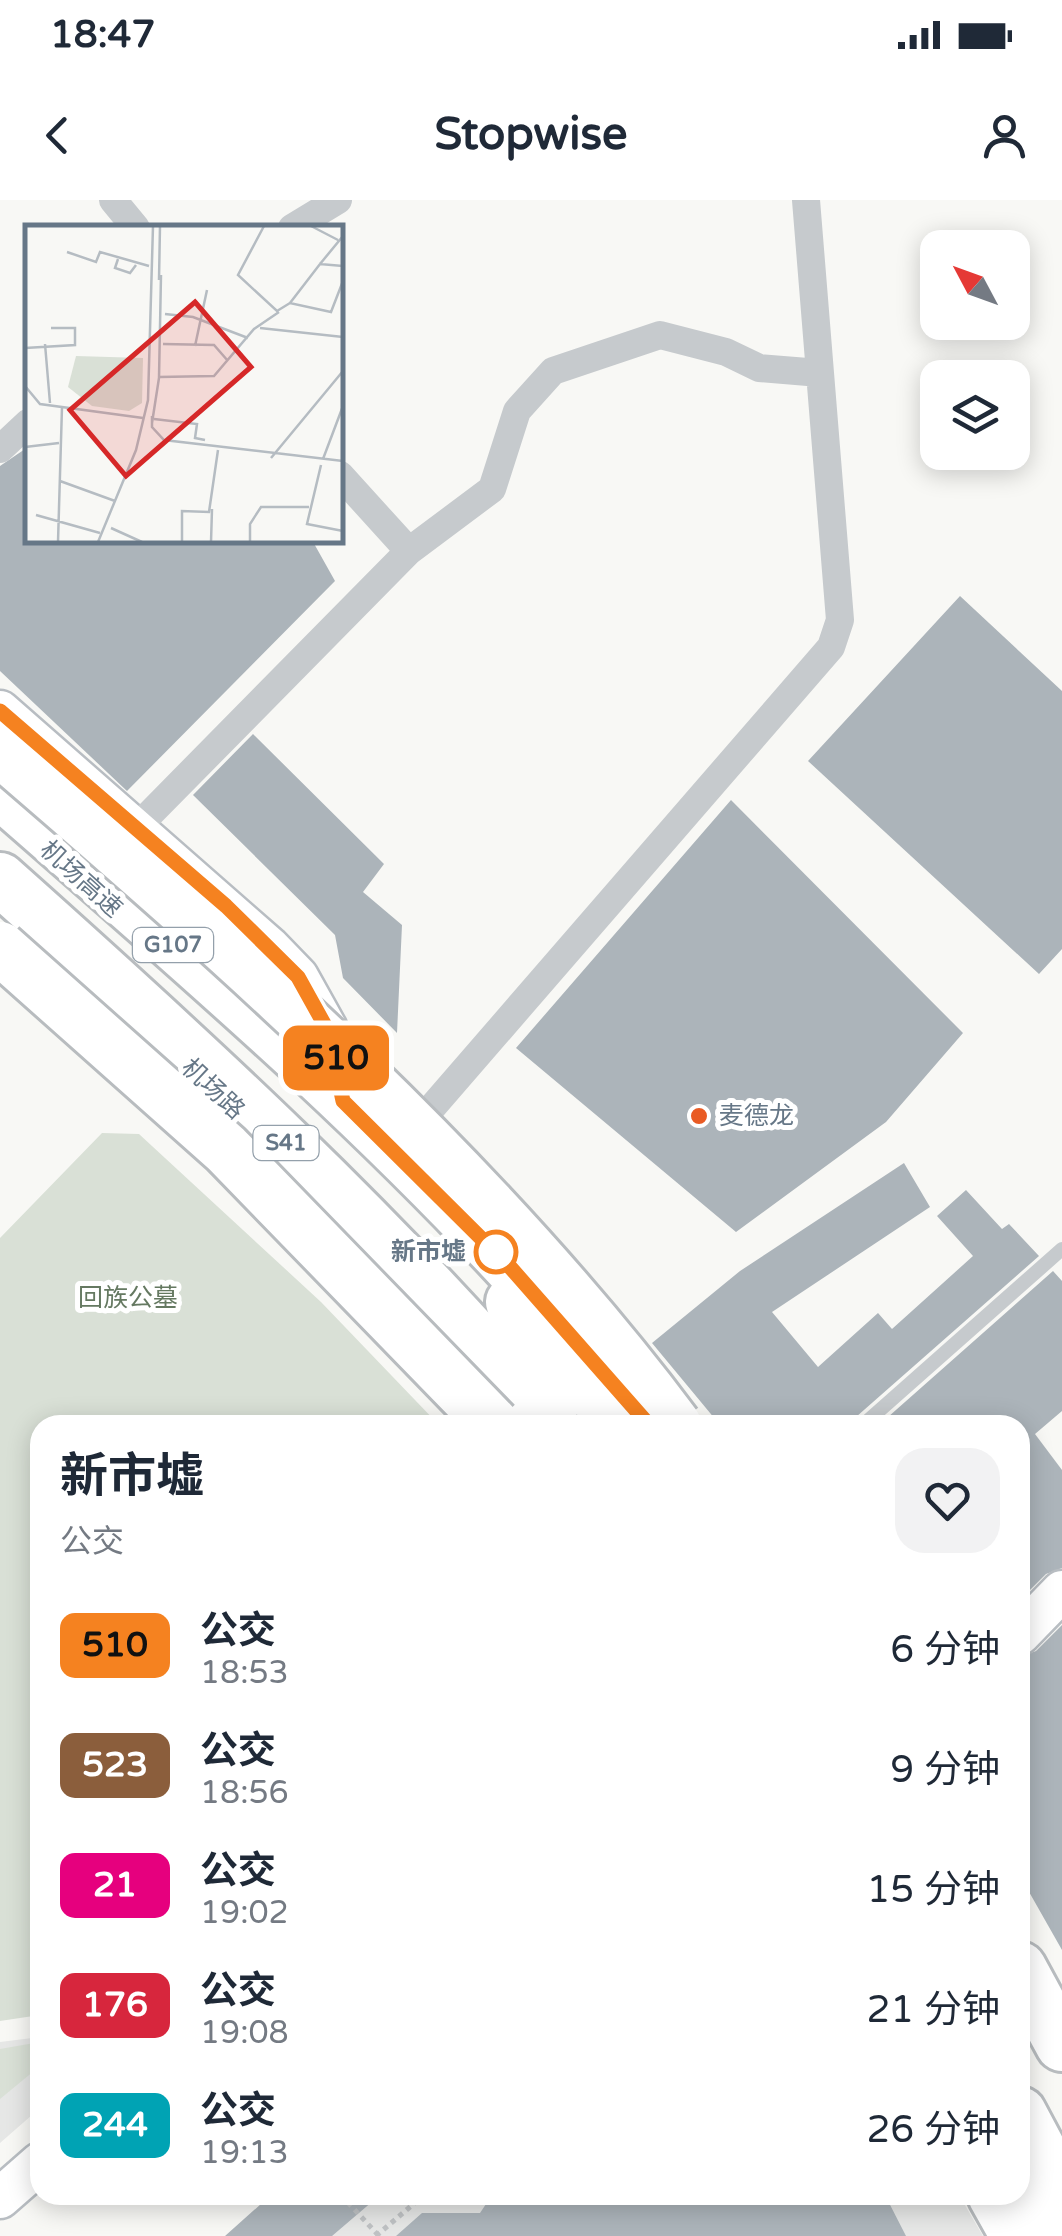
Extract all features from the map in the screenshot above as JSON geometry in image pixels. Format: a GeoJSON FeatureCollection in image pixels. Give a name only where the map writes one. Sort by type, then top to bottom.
{"type":"FeatureCollection","features":[{"type":"Feature","properties":{"kind":"highway"},"geometry":{"type":"LineString","coordinates":[[0,750],[282,1002],[440,1157],[578,1303],[667,1415]]}},
{"type":"Feature","properties":{"kind":"highway","name":"G107"},"geometry":{"type":"LineString","coordinates":[[0,792],[343,1101]]}},
{"type":"Feature","properties":{"kind":"highway","name":"机场高速"},"geometry":{"type":"LineString","coordinates":[[0,806],[214,1000],[376,1156],[611,1415]]}},
{"type":"Feature","properties":{"kind":"highway","name":"S41"},"geometry":{"type":"LineString","coordinates":[[0,879],[190,1051],[342,1197],[545,1415]]}},
{"type":"Feature","properties":{"kind":"highway","name":"机场路"},"geometry":{"type":"LineString","coordinates":[[0,896],[213,1088],[368,1242],[528,1415]]}},
{"type":"Feature","properties":{"kind":"highway"},"geometry":{"type":"LineString","coordinates":[[0,948],[226,1149],[484,1415]]}},
{"type":"Feature","properties":{"kind":"highway"},"geometry":{"type":"LineString","coordinates":[[343,1101],[510,1267],[640,1415]]}},
{"type":"Feature","properties":{"kind":"highway"},"geometry":{"type":"LineString","coordinates":[[1030,1986],[1062,2045]]}},
{"type":"Feature","properties":{"kind":"highway"},"geometry":{"type":"LineString","coordinates":[[1030,2018],[1062,2076]]}},
{"type":"Feature","properties":{"kind":"highway"},"geometry":{"type":"LineString","coordinates":[[1030,2131],[1062,2192]]}},
{"type":"Feature","properties":{"kind":"highway"},"geometry":{"type":"LineString","coordinates":[[1030,2182],[1058,2236]]}},
{"type":"Feature","properties":{"kind":"highway"},"geometry":{"type":"LineString","coordinates":[[1000,2205],[1017,2236]]}},
{"type":"Feature","properties":{"kind":"main road"},"geometry":{"type":"LineString","coordinates":[[0,710],[226,906],[298,977],[328,1031],[343,1101]]}},
{"type":"Feature","properties":{"kind":"main road"},"geometry":{"type":"LineString","coordinates":[[0,980],[74,1042],[103,1058],[170,1081],[213,1088]]}},
{"type":"Feature","properties":{"kind":"main road"},"geometry":{"type":"LineString","coordinates":[[1030,1602],[1062,1575]]}},
{"type":"Feature","properties":{"kind":"main road"},"geometry":{"type":"LineString","coordinates":[[1030,1624],[1062,1591]]}},
{"type":"Feature","properties":{"kind":"main road"},"geometry":{"type":"LineString","coordinates":[[0,2164],[30,2138]]}},
{"type":"Feature","properties":{"kind":"main road"},"geometry":{"type":"LineString","coordinates":[[0,2198],[30,2172]]}},
{"type":"Feature","properties":{"kind":"street"},"geometry":{"type":"LineString","coordinates":[[112,200],[133,225]]}},
{"type":"Feature","properties":{"kind":"street"},"geometry":{"type":"LineString","coordinates":[[297,225],[338,200]]}},
{"type":"Feature","properties":{"kind":"street"},"geometry":{"type":"LineString","coordinates":[[394,1150],[832,647],[840,620],[806,200]]}},
{"type":"Feature","properties":{"kind":"street"},"geometry":{"type":"LineString","coordinates":[[136,828],[408,551],[492,490],[517,411],[554,371],[660,335],[726,352],[758,368],[820,373]]}},
{"type":"Feature","properties":{"kind":"street"},"geometry":{"type":"LineString","coordinates":[[0,449],[25,426]]}},
{"type":"Feature","properties":{"kind":"street"},"geometry":{"type":"LineString","coordinates":[[342,477],[408,551]]}},
{"type":"Feature","properties":{"kind":"lane"},"geometry":{"type":"LineString","coordinates":[[875,1415],[1062,1248]]}},
{"type":"Feature","properties":{"kind":"path"},"geometry":{"type":"LineString","coordinates":[[350,2205],[378,2236],[413,2205]]}},
{"type":"Feature","properties":{"kind":"shaded area"},"geometry":{"type":"Polygon","coordinates":[[[30,2038],[30,2117],[0,2143],[0,2042],[30,2038]]]}},
{"type":"Feature","properties":{"kind":"shaded area"},"geometry":{"type":"Polygon","coordinates":[[[263,2205],[965,2205],[983,2236],[227,2236],[263,2205]]]}},
{"type":"Feature","properties":{"kind":"green space","name":"回族公墓"},"geometry":{"type":"Polygon","coordinates":[[[102,1133],[139,1134],[321,1302],[429,1415],[30,1415],[30,2016],[0,2021],[0,1238],[102,1133]]]}},
{"type":"Feature","properties":{"kind":"green space"},"geometry":{"type":"Polygon","coordinates":[[[30,2044],[30,2074],[0,2099],[0,2049],[30,2044]]]}},
{"type":"Feature","properties":{"kind":"building"},"geometry":{"type":"Polygon","coordinates":[[[25,449],[25,542],[313,542],[335,581],[127,791],[0,671],[0,466],[25,449]]]}},
{"type":"Feature","properties":{"kind":"building"},"geometry":{"type":"Polygon","coordinates":[[[960,596],[1062,691],[1062,949],[1039,974],[808,761],[960,596]]]}},
{"type":"Feature","properties":{"kind":"building"},"geometry":{"type":"Polygon","coordinates":[[[253,734],[384,864],[363,892],[402,925],[397,1033],[343,978],[335,935],[193,795],[253,734]]]}},
{"type":"Feature","properties":{"kind":"building"},"geometry":{"type":"Polygon","coordinates":[[[731,800],[963,1033],[886,1122],[736,1232],[516,1048],[731,800]]]}},
{"type":"Feature","properties":{"kind":"building"},"geometry":{"type":"Polygon","coordinates":[[[904,1163],[930,1207],[772,1312],[818,1367],[878,1313],[892,1329],[973,1256],[937,1216],[966,1190],[1002,1229],[1009,1224],[1039,1256],[858,1415],[712,1415],[652,1343],[740,1271],[904,1163]]]}},
{"type":"Feature","properties":{"kind":"building"},"geometry":{"type":"Polygon","coordinates":[[[1053,1271],[1062,1281],[1062,1411],[1035,1434],[1062,1470],[1062,1568],[1046,1574],[1030,1590],[1030,1415],[890,1415],[1053,1271]]]}},
{"type":"Feature","properties":{"kind":"building"},"geometry":{"type":"Polygon","coordinates":[[[1062,1625],[1062,1950],[1030,1894],[1030,1653],[1062,1625]]]}},
{"type":"Feature","properties":{"kind":"building"},"geometry":{"type":"Polygon","coordinates":[[[260,2205],[368,2205],[332,2236],[225,2236],[260,2205]]]}},
{"type":"Feature","properties":{"kind":"building"},"geometry":{"type":"Polygon","coordinates":[[[485,2205],[890,2205],[906,2236],[396,2236],[422,2213],[480,2213],[485,2205]]]}},
{"type":"Feature","properties":{"kind":"bus line","name":"510"},"geometry":{"type":"LineString","coordinates":[[0,711],[226,906],[298,977],[328,1031],[340,1070],[343,1101],[510,1267],[641,1415]]}},
{"type":"Feature","properties":{"kind":"place","name":"麦德龙"},"geometry":{"type":"Point","coordinates":[699,1116]}},
{"type":"Feature","properties":{"kind":"place","name":"新市墟"},"geometry":{"type":"Point","coordinates":[496,1252]}}]}
